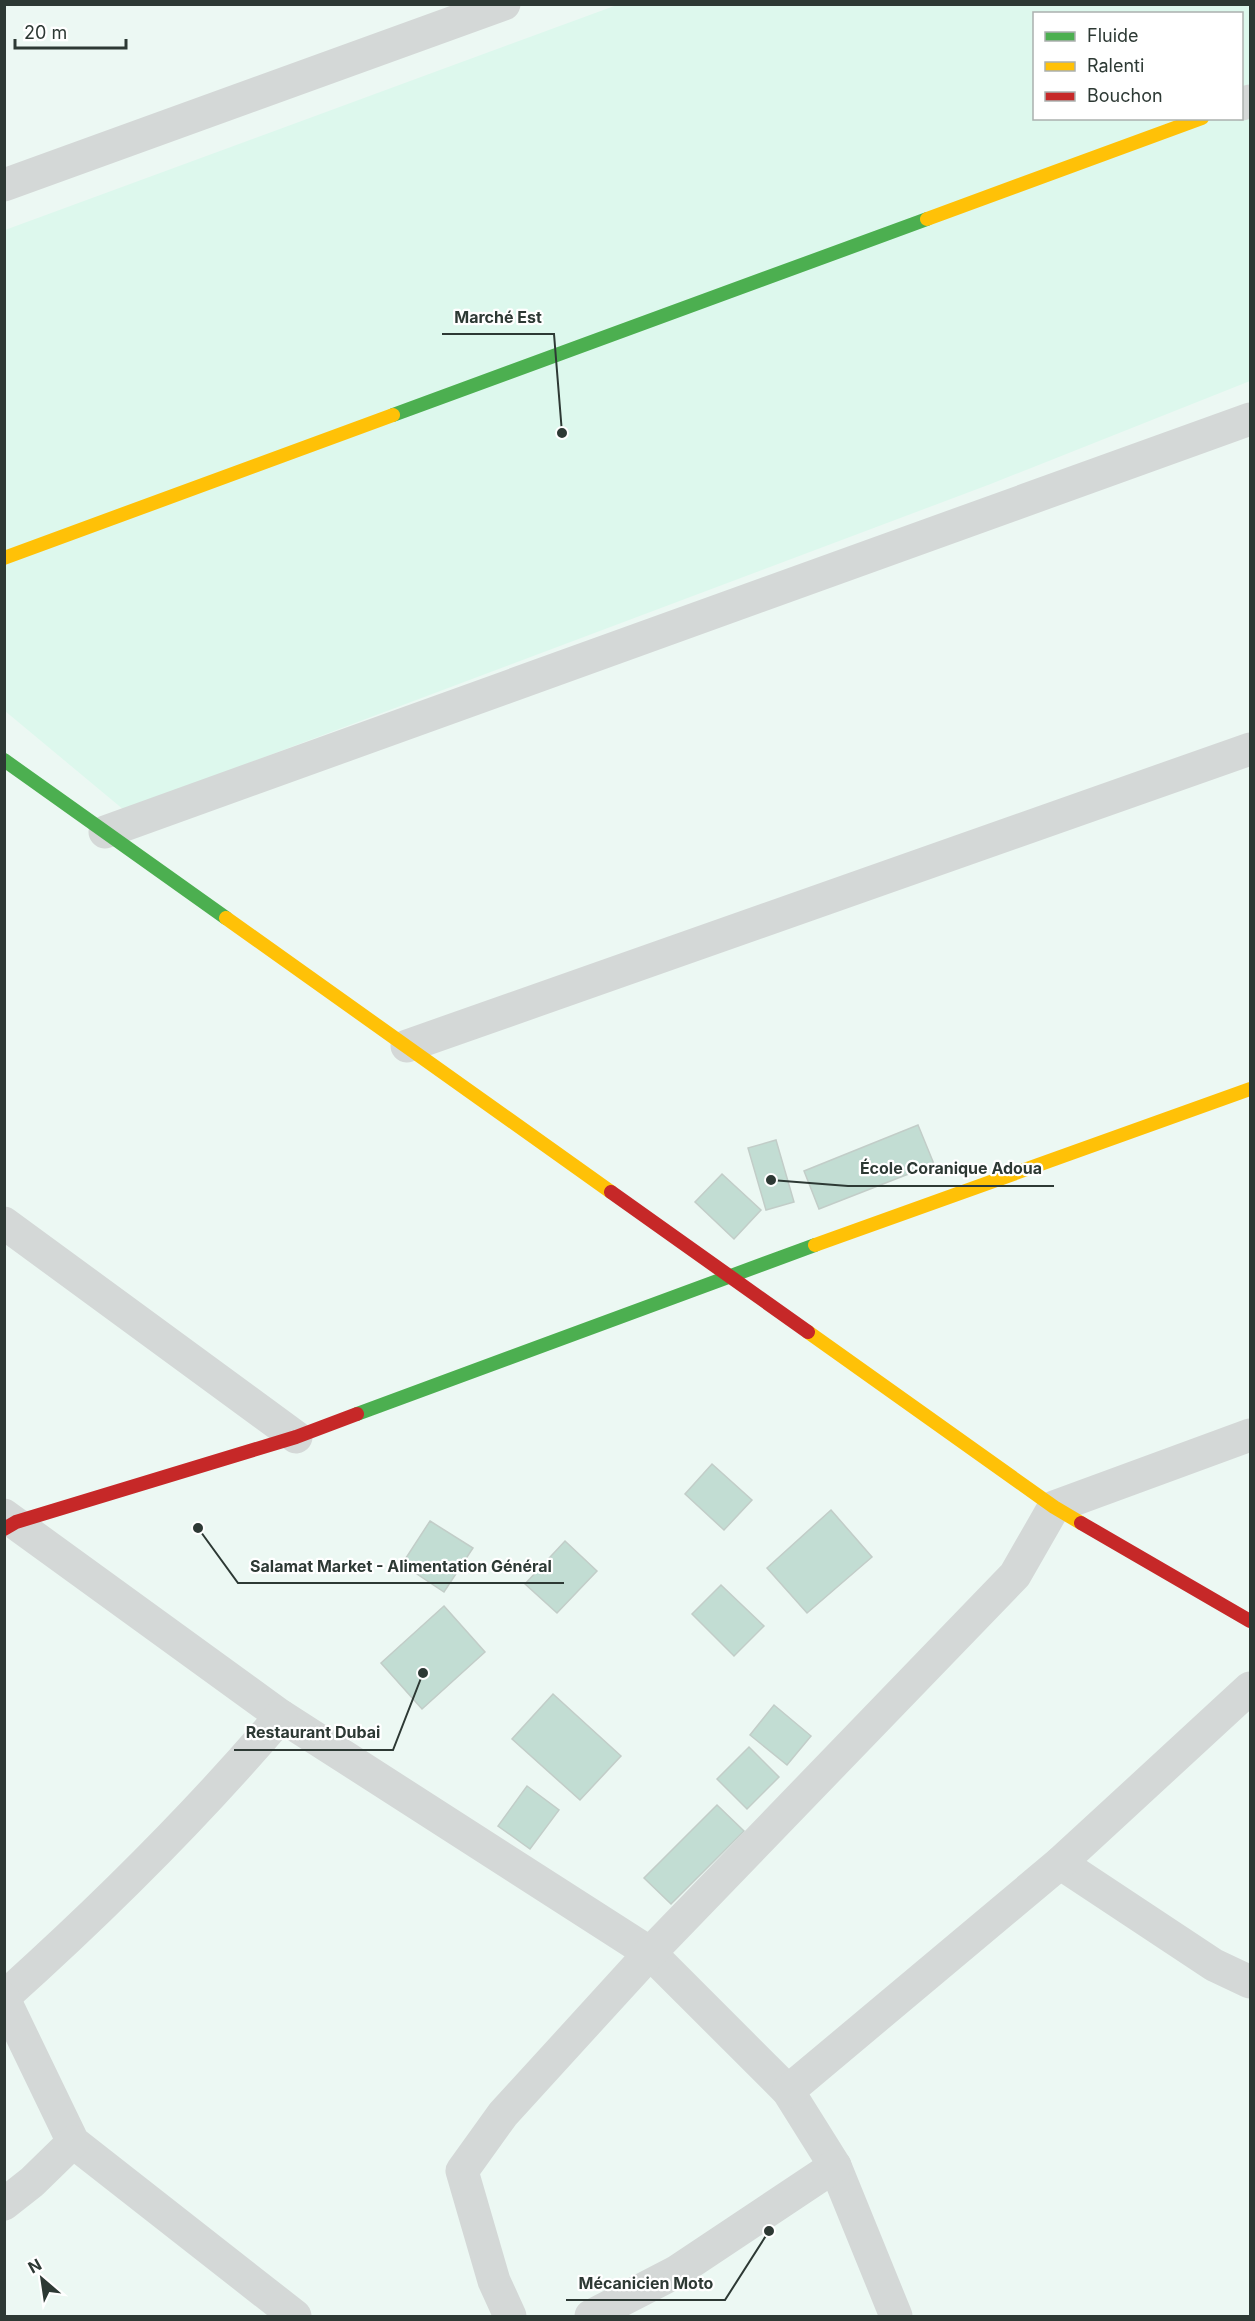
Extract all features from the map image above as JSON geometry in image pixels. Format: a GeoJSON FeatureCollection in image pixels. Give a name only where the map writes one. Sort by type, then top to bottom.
{"type":"FeatureCollection","features":[{"type":"Feature","properties":{"kind":"street"},"geometry":{"type":"LineString","coordinates":[[4,184],[504,4]]}},
{"type":"Feature","properties":{"kind":"street"},"geometry":{"type":"LineString","coordinates":[[4,558],[1197,120]]}},
{"type":"Feature","properties":{"kind":"street"},"geometry":{"type":"LineString","coordinates":[[105,832],[1251,419]]}},
{"type":"Feature","properties":{"kind":"street"},"geometry":{"type":"LineString","coordinates":[[407,1046],[1251,749]]}},
{"type":"Feature","properties":{"kind":"street"},"geometry":{"type":"LineString","coordinates":[[4,760],[1054,1507],[1251,1621]]}},
{"type":"Feature","properties":{"kind":"street"},"geometry":{"type":"LineString","coordinates":[[8,1522],[296,1437],[730,1276],[1251,1089]]}},
{"type":"Feature","properties":{"kind":"street"},"geometry":{"type":"LineString","coordinates":[[4,1223],[296,1437]]}},
{"type":"Feature","properties":{"kind":"street"},"geometry":{"type":"LineString","coordinates":[[510,2316],[494,2281],[462,2171],[503,2114],[650,1953],[1015,1575],[1054,1507],[1251,1435]]}},
{"type":"Feature","properties":{"kind":"street"},"geometry":{"type":"LineString","coordinates":[[8,1522],[281,1716],[650,1953],[788,2091],[835,2166],[896,2316]]}},
{"type":"Feature","properties":{"kind":"street"},"geometry":{"type":"LineString","coordinates":[[788,2091],[1060,1863],[1251,1688]]}},
{"type":"Feature","properties":{"kind":"street"},"geometry":{"type":"LineString","coordinates":[[281,1716],[213,1795],[49,1957],[4,1998],[73,2142],[296,2316]]}},
{"type":"Feature","properties":{"kind":"street"},"geometry":{"type":"LineString","coordinates":[[1060,1863],[1214,1965],[1251,1982]]}},
{"type":"Feature","properties":{"kind":"street"},"geometry":{"type":"LineString","coordinates":[[4,2204],[32,2182],[73,2142]]}},
{"type":"Feature","properties":{"kind":"street"},"geometry":{"type":"LineString","coordinates":[[591,2316],[676,2272],[835,2166]]}},
{"type":"Feature","properties":{"kind":"shaded area"},"geometry":{"type":"Polygon","coordinates":[[[617,5],[1250,5],[1250,381],[988,485],[124,810],[5,711],[5,230],[617,5]]]}},
{"type":"Feature","properties":{"kind":"building"},"geometry":{"type":"Polygon","coordinates":[[[918,1125],[934,1164],[819,1209],[804,1171],[918,1125]]]}},
{"type":"Feature","properties":{"kind":"building"},"geometry":{"type":"Polygon","coordinates":[[[776,1140],[794,1202],[766,1210],[748,1148],[776,1140]]]}},
{"type":"Feature","properties":{"kind":"building"},"geometry":{"type":"Polygon","coordinates":[[[722,1174],[761,1210],[734,1239],[695,1202],[722,1174]]]}},
{"type":"Feature","properties":{"kind":"building"},"geometry":{"type":"Polygon","coordinates":[[[712,1464],[752,1500],[724,1530],[685,1494],[712,1464]]]}},
{"type":"Feature","properties":{"kind":"building"},"geometry":{"type":"Polygon","coordinates":[[[831,1510],[872,1557],[807,1613],[767,1568],[831,1510]]]}},
{"type":"Feature","properties":{"kind":"building"},"geometry":{"type":"Polygon","coordinates":[[[430,1521],[473,1548],[444,1592],[402,1564],[430,1521]]]}},
{"type":"Feature","properties":{"kind":"building"},"geometry":{"type":"Polygon","coordinates":[[[565,1541],[597,1571],[557,1613],[525,1584],[565,1541]]]}},
{"type":"Feature","properties":{"kind":"building"},"geometry":{"type":"Polygon","coordinates":[[[721,1585],[764,1626],[734,1656],[692,1614],[721,1585]]]}},
{"type":"Feature","properties":{"kind":"building"},"geometry":{"type":"Polygon","coordinates":[[[444,1606],[485,1652],[422,1709],[381,1663],[444,1606]]]}},
{"type":"Feature","properties":{"kind":"building"},"geometry":{"type":"Polygon","coordinates":[[[553,1694],[621,1756],[580,1800],[512,1739],[553,1694]]]}},
{"type":"Feature","properties":{"kind":"building"},"geometry":{"type":"Polygon","coordinates":[[[774,1705],[811,1736],[787,1765],[750,1735],[774,1705]]]}},
{"type":"Feature","properties":{"kind":"building"},"geometry":{"type":"Polygon","coordinates":[[[749,1747],[779,1777],[747,1809],[717,1779],[749,1747]]]}},
{"type":"Feature","properties":{"kind":"building"},"geometry":{"type":"Polygon","coordinates":[[[527,1786],[559,1810],[530,1849],[498,1826],[527,1786]]]}},
{"type":"Feature","properties":{"kind":"building"},"geometry":{"type":"Polygon","coordinates":[[[717,1805],[744,1831],[671,1904],[644,1878],[717,1805]]]}},
{"type":"Feature","properties":{"kind":"traffic: fast"},"geometry":{"type":"LineString","coordinates":[[393,415],[927,219]]}},
{"type":"Feature","properties":{"kind":"traffic: fast"},"geometry":{"type":"LineString","coordinates":[[4,760],[226,918]]}},
{"type":"Feature","properties":{"kind":"traffic: fast"},"geometry":{"type":"LineString","coordinates":[[357,1414],[815,1245]]}},
{"type":"Feature","properties":{"kind":"traffic: slow"},"geometry":{"type":"LineString","coordinates":[[927,219],[1197,120]]}},
{"type":"Feature","properties":{"kind":"traffic: slow"},"geometry":{"type":"LineString","coordinates":[[4,558],[393,415]]}},
{"type":"Feature","properties":{"kind":"traffic: slow"},"geometry":{"type":"LineString","coordinates":[[226,918],[611,1192]]}},
{"type":"Feature","properties":{"kind":"traffic: slow"},"geometry":{"type":"LineString","coordinates":[[815,1245],[1250,1089]]}},
{"type":"Feature","properties":{"kind":"traffic: slow"},"geometry":{"type":"LineString","coordinates":[[808,1332],[1054,1507],[1081,1523]]}},
{"type":"Feature","properties":{"kind":"traffic: jam"},"geometry":{"type":"LineString","coordinates":[[611,1192],[808,1332]]}},
{"type":"Feature","properties":{"kind":"traffic: jam"},"geometry":{"type":"LineString","coordinates":[[4,1529],[16,1522],[296,1437],[357,1414]]}},
{"type":"Feature","properties":{"kind":"traffic: jam"},"geometry":{"type":"LineString","coordinates":[[1081,1523],[1250,1621]]}},
{"type":"Feature","properties":{"kind":"place","name":"Marché Est"},"geometry":{"type":"Point","coordinates":[562,433]}},
{"type":"Feature","properties":{"kind":"place","name":"École Coranique Adoua"},"geometry":{"type":"Point","coordinates":[771,1180]}},
{"type":"Feature","properties":{"kind":"place","name":"Salamat Market - Alimentation Général"},"geometry":{"type":"Point","coordinates":[198,1528]}},
{"type":"Feature","properties":{"kind":"place","name":"Restaurant Dubai"},"geometry":{"type":"Point","coordinates":[423,1673]}},
{"type":"Feature","properties":{"kind":"place","name":"Mécanicien Moto"},"geometry":{"type":"Point","coordinates":[769,2231]}}]}
